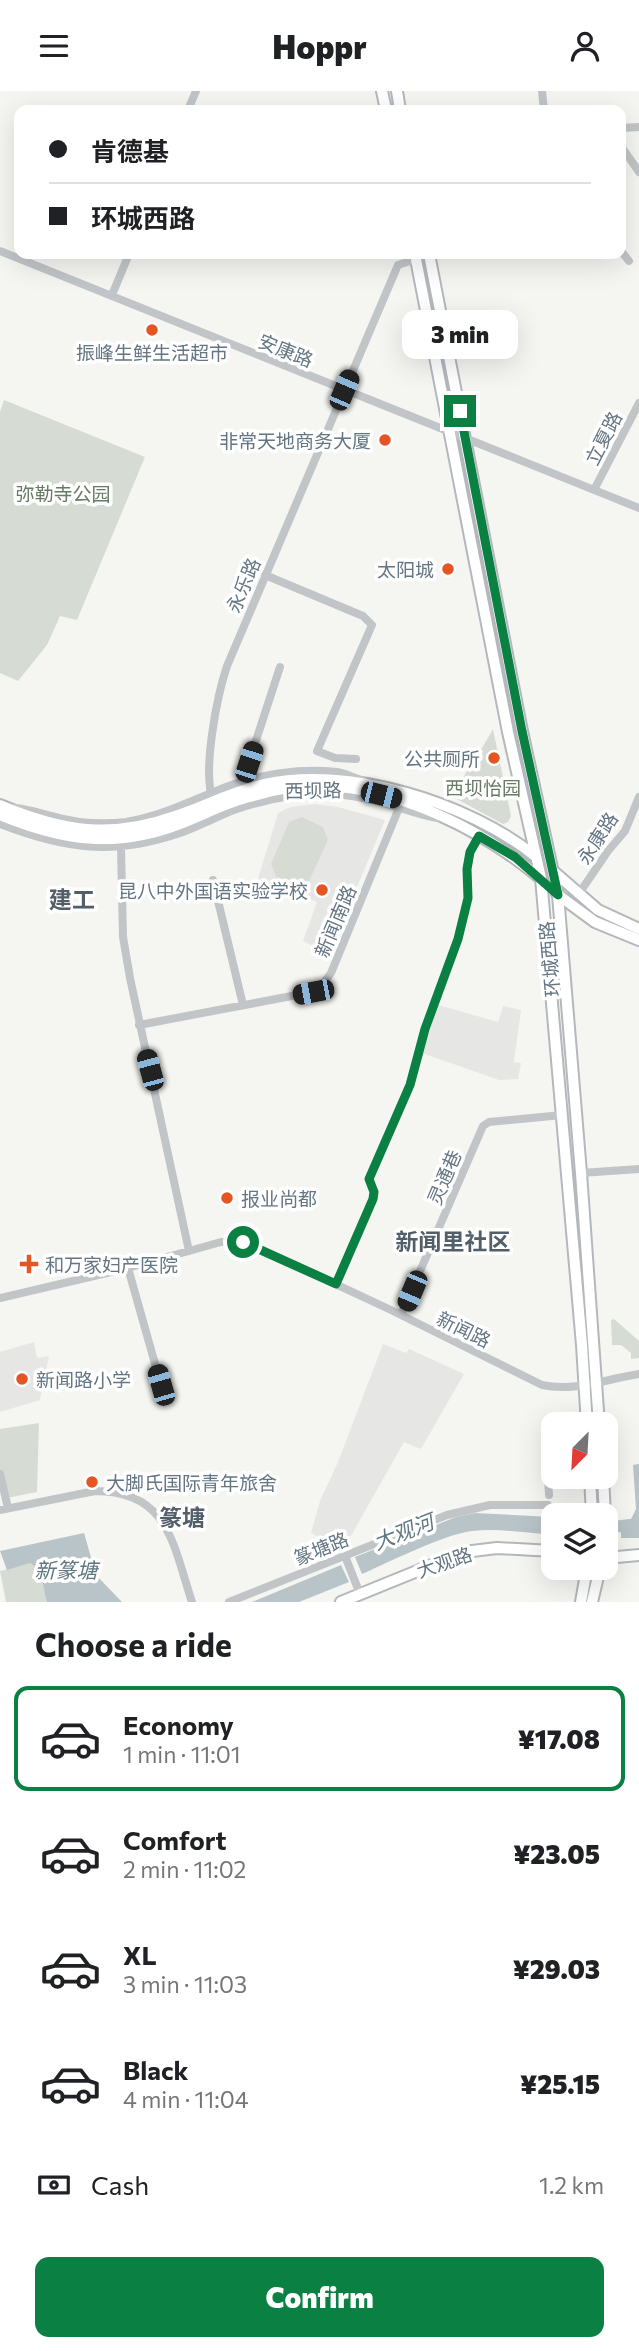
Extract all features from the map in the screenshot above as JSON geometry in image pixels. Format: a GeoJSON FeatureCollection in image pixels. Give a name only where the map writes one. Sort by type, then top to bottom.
{"type":"FeatureCollection","features":[{"type":"Feature","properties":{"kind":"main road","name":"环城西路"},"geometry":{"type":"LineString","coordinates":[[416,259],[508,732],[541,878],[586,1412]]}},
{"type":"Feature","properties":{"kind":"main road","name":"环城西路"},"geometry":{"type":"LineString","coordinates":[[430,259],[520,718],[558,895],[598,1412]]}},
{"type":"Feature","properties":{"kind":"main road","name":"西坝路"},"geometry":{"type":"LineString","coordinates":[[2,809],[49,823],[100,831],[157,822],[212,797],[294,779],[340,780],[378,786],[423,799],[516,841],[598,910],[639,929]]}},
{"type":"Feature","properties":{"kind":"main road","name":"西坝路"},"geometry":{"type":"LineString","coordinates":[[2,809],[46,832],[64,837],[117,840],[179,825],[248,797],[298,787],[324,786],[366,791],[395,798],[479,836],[515,857],[558,895],[595,922],[639,940]]}},
{"type":"Feature","properties":{"kind":"main road","name":"大观路"},"geometry":{"type":"LineString","coordinates":[[341,1602],[464,1552],[498,1548],[541,1550]]}},
{"type":"Feature","properties":{"kind":"main road"},"geometry":{"type":"LineString","coordinates":[[618,1557],[639,1555]]}},
{"type":"Feature","properties":{"kind":"main road"},"geometry":{"type":"LineString","coordinates":[[581,1602],[585,1580]]}},
{"type":"Feature","properties":{"kind":"main road"},"geometry":{"type":"LineString","coordinates":[[592,1602],[597,1580]]}},
{"type":"Feature","properties":{"kind":"street"},"geometry":{"type":"LineString","coordinates":[[626,153],[639,172]]}},
{"type":"Feature","properties":{"kind":"street"},"geometry":{"type":"LineString","coordinates":[[626,257],[629,261]]}},
{"type":"Feature","properties":{"kind":"street","name":"安康路"},"geometry":{"type":"LineString","coordinates":[[20,259],[639,507]]}},
{"type":"Feature","properties":{"kind":"street"},"geometry":{"type":"LineString","coordinates":[[112,295],[127,259]]}},
{"type":"Feature","properties":{"kind":"street","name":"永乐路"},"geometry":{"type":"LineString","coordinates":[[212,797],[209,777],[213,731],[219,691],[227,666],[398,265],[409,259]]}},
{"type":"Feature","properties":{"kind":"street","name":"立夏路"},"geometry":{"type":"LineString","coordinates":[[595,488],[639,403]]}},
{"type":"Feature","properties":{"kind":"street"},"geometry":{"type":"LineString","coordinates":[[265,575],[363,616],[372,625],[317,751],[335,758],[356,759]]}},
{"type":"Feature","properties":{"kind":"street"},"geometry":{"type":"LineString","coordinates":[[245,781],[280,667]]}},
{"type":"Feature","properties":{"kind":"street"},"geometry":{"type":"LineString","coordinates":[[212,797],[245,781],[294,772],[338,772],[378,786]]}},
{"type":"Feature","properties":{"kind":"street"},"geometry":{"type":"LineString","coordinates":[[0,824],[62,845],[121,847],[182,832],[251,804],[299,795],[324,794],[365,799],[415,814],[447,820]]}},
{"type":"Feature","properties":{"kind":"street","name":"永康路"},"geometry":{"type":"LineString","coordinates":[[578,895],[625,831],[639,797]]}},
{"type":"Feature","properties":{"kind":"street","name":"新闻南路"},"geometry":{"type":"LineString","coordinates":[[139,1025],[313,992],[325,982],[399,808]]}},
{"type":"Feature","properties":{"kind":"street"},"geometry":{"type":"LineString","coordinates":[[336,1284],[373,1199],[374,1192],[369,1179],[410,1085],[425,1029],[458,939],[468,898],[467,869],[470,852],[479,836]]}},
{"type":"Feature","properties":{"kind":"street"},"geometry":{"type":"LineString","coordinates":[[121,847],[123,937],[139,1025],[189,1251]]}},
{"type":"Feature","properties":{"kind":"street"},"geometry":{"type":"LineString","coordinates":[[213,880],[243,1005]]}},
{"type":"Feature","properties":{"kind":"street","name":"灵通巷"},"geometry":{"type":"LineString","coordinates":[[401,1315],[483,1126],[489,1122],[562,1115]]}},
{"type":"Feature","properties":{"kind":"street"},"geometry":{"type":"LineString","coordinates":[[581,1173],[639,1169]]}},
{"type":"Feature","properties":{"kind":"street","name":"新闻路"},"geometry":{"type":"LineString","coordinates":[[0,1299],[221,1242],[243,1242],[401,1315],[542,1385],[559,1389],[639,1374]]}},
{"type":"Feature","properties":{"kind":"street"},"geometry":{"type":"LineString","coordinates":[[128,1268],[161,1385]]}},
{"type":"Feature","properties":{"kind":"street"},"geometry":{"type":"LineString","coordinates":[[0,1474],[4,1509],[94,1491],[110,1491],[137,1498],[150,1506],[166,1526],[192,1602]]}},
{"type":"Feature","properties":{"kind":"street"},"geometry":{"type":"LineString","coordinates":[[549,1489],[549,1495]]}},
{"type":"Feature","properties":{"kind":"street","name":"篆塘路"},"geometry":{"type":"LineString","coordinates":[[229,1602],[447,1515],[490,1505],[541,1505]]}},
{"type":"Feature","properties":{"kind":"street"},"geometry":{"type":"LineString","coordinates":[[345,1556],[360,1594]]}},
{"type":"Feature","properties":{"kind":"shaded area","name":"昆八中外国语实验学校"},"geometry":{"type":"Polygon","coordinates":[[[315,804],[338,807],[385,820],[329,954],[303,941],[317,902],[258,879],[278,813],[290,807],[315,804]]]}},
{"type":"Feature","properties":{"kind":"shaded area"},"geometry":{"type":"Polygon","coordinates":[[[438,1005],[498,1022],[503,1006],[521,1010],[514,1062],[521,1063],[518,1079],[499,1080],[422,1053],[438,1005]]]}},
{"type":"Feature","properties":{"kind":"shaded area","name":"新闻路小学"},"geometry":{"type":"Polygon","coordinates":[[[34,1342],[37,1358],[49,1356],[40,1400],[0,1412],[0,1352],[34,1342]]]}},
{"type":"Feature","properties":{"kind":"shaded area"},"geometry":{"type":"Polygon","coordinates":[[[383,1344],[406,1353],[409,1349],[464,1374],[421,1449],[404,1442],[343,1550],[311,1533],[320,1501],[338,1462],[383,1344]]]}},
{"type":"Feature","properties":{"kind":"green space","name":"弥勒寺公园"},"geometry":{"type":"Polygon","coordinates":[[[4,400],[145,457],[77,620],[60,616],[47,645],[18,681],[0,673],[0,412],[4,400]]]}},
{"type":"Feature","properties":{"kind":"green space","name":"西坝怡园"},"geometry":{"type":"Polygon","coordinates":[[[493,729],[511,816],[508,822],[503,824],[453,797],[479,748],[482,748],[493,729]]]}},
{"type":"Feature","properties":{"kind":"green space"},"geometry":{"type":"Polygon","coordinates":[[[302,817],[323,827],[328,840],[309,881],[296,886],[276,876],[271,864],[289,822],[302,817]]]}},
{"type":"Feature","properties":{"kind":"green space"},"geometry":{"type":"Polygon","coordinates":[[[614,1319],[639,1341],[639,1358],[631,1359],[631,1353],[621,1345],[612,1345],[611,1320],[614,1319]]]}},
{"type":"Feature","properties":{"kind":"green space"},"geometry":{"type":"Polygon","coordinates":[[[39,1423],[37,1492],[7,1498],[0,1469],[0,1429],[39,1423]]]}},
{"type":"Feature","properties":{"kind":"green space"},"geometry":{"type":"Polygon","coordinates":[[[30,1563],[40,1571],[47,1602],[6,1602],[0,1571],[30,1563]]]}},
{"type":"Feature","properties":{"kind":"water"},"geometry":{"type":"Polygon","coordinates":[[[639,1464],[639,1538],[621,1538],[621,1520],[631,1519],[636,1509],[633,1465],[639,1464]]]}},
{"type":"Feature","properties":{"kind":"water"},"geometry":{"type":"Polygon","coordinates":[[[475,1513],[541,1516],[541,1534],[492,1530],[460,1533],[362,1574],[355,1557],[456,1517],[475,1513]]]}},
{"type":"Feature","properties":{"kind":"water","name":"新篆塘"},"geometry":{"type":"Polygon","coordinates":[[[84,1533],[96,1575],[122,1602],[47,1602],[38,1570],[30,1563],[7,1570],[0,1551],[84,1533]]]}},
{"type":"Feature","properties":{"kind":"water"},"geometry":{"type":"Polygon","coordinates":[[[341,1565],[349,1582],[299,1602],[252,1602],[341,1565]]]}},
{"type":"Feature","properties":{"kind":"waterway","name":"大观河"},"geometry":{"type":"LineString","coordinates":[[618,1526],[639,1525]]}},
{"type":"Feature","properties":{"kind":"place","name":"振峰生鲜生活超市"},"geometry":{"type":"Point","coordinates":[152,330]}},
{"type":"Feature","properties":{"kind":"place","name":"非常天地商务大厦"},"geometry":{"type":"Point","coordinates":[385,440]}},
{"type":"Feature","properties":{"kind":"place","name":"太阳城"},"geometry":{"type":"Point","coordinates":[448,569]}},
{"type":"Feature","properties":{"kind":"place","name":"公共厕所"},"geometry":{"type":"Point","coordinates":[494,758]}},
{"type":"Feature","properties":{"kind":"place","name":"昆八中外国语实验学校"},"geometry":{"type":"Point","coordinates":[322,890]}},
{"type":"Feature","properties":{"kind":"place","name":"报业尚都"},"geometry":{"type":"Point","coordinates":[227,1198]}},
{"type":"Feature","properties":{"kind":"place","name":"和万家妇产医院"},"geometry":{"type":"Point","coordinates":[29,1264]}},
{"type":"Feature","properties":{"kind":"place","name":"新闻路小学"},"geometry":{"type":"Point","coordinates":[22,1379]}},
{"type":"Feature","properties":{"kind":"place","name":"大脚氏国际青年旅舍"},"geometry":{"type":"Point","coordinates":[92,1482]}},
{"type":"Feature","properties":{"kind":"district","name":"建工"},"geometry":{"type":"Point","coordinates":[72,899]}},
{"type":"Feature","properties":{"kind":"district","name":"新闻里社区"},"geometry":{"type":"Point","coordinates":[453,1241]}},
{"type":"Feature","properties":{"kind":"district","name":"篆塘"},"geometry":{"type":"Point","coordinates":[182,1517]}},
{"type":"Feature","properties":{"kind":"route"},"geometry":{"type":"LineString","coordinates":[[243,1242],[336,1284],[373,1199],[374,1192],[369,1179],[410,1085],[425,1029],[458,939],[468,898],[467,869],[470,852],[479,836],[515,857],[558,895],[522,731],[460,411]]}}]}
